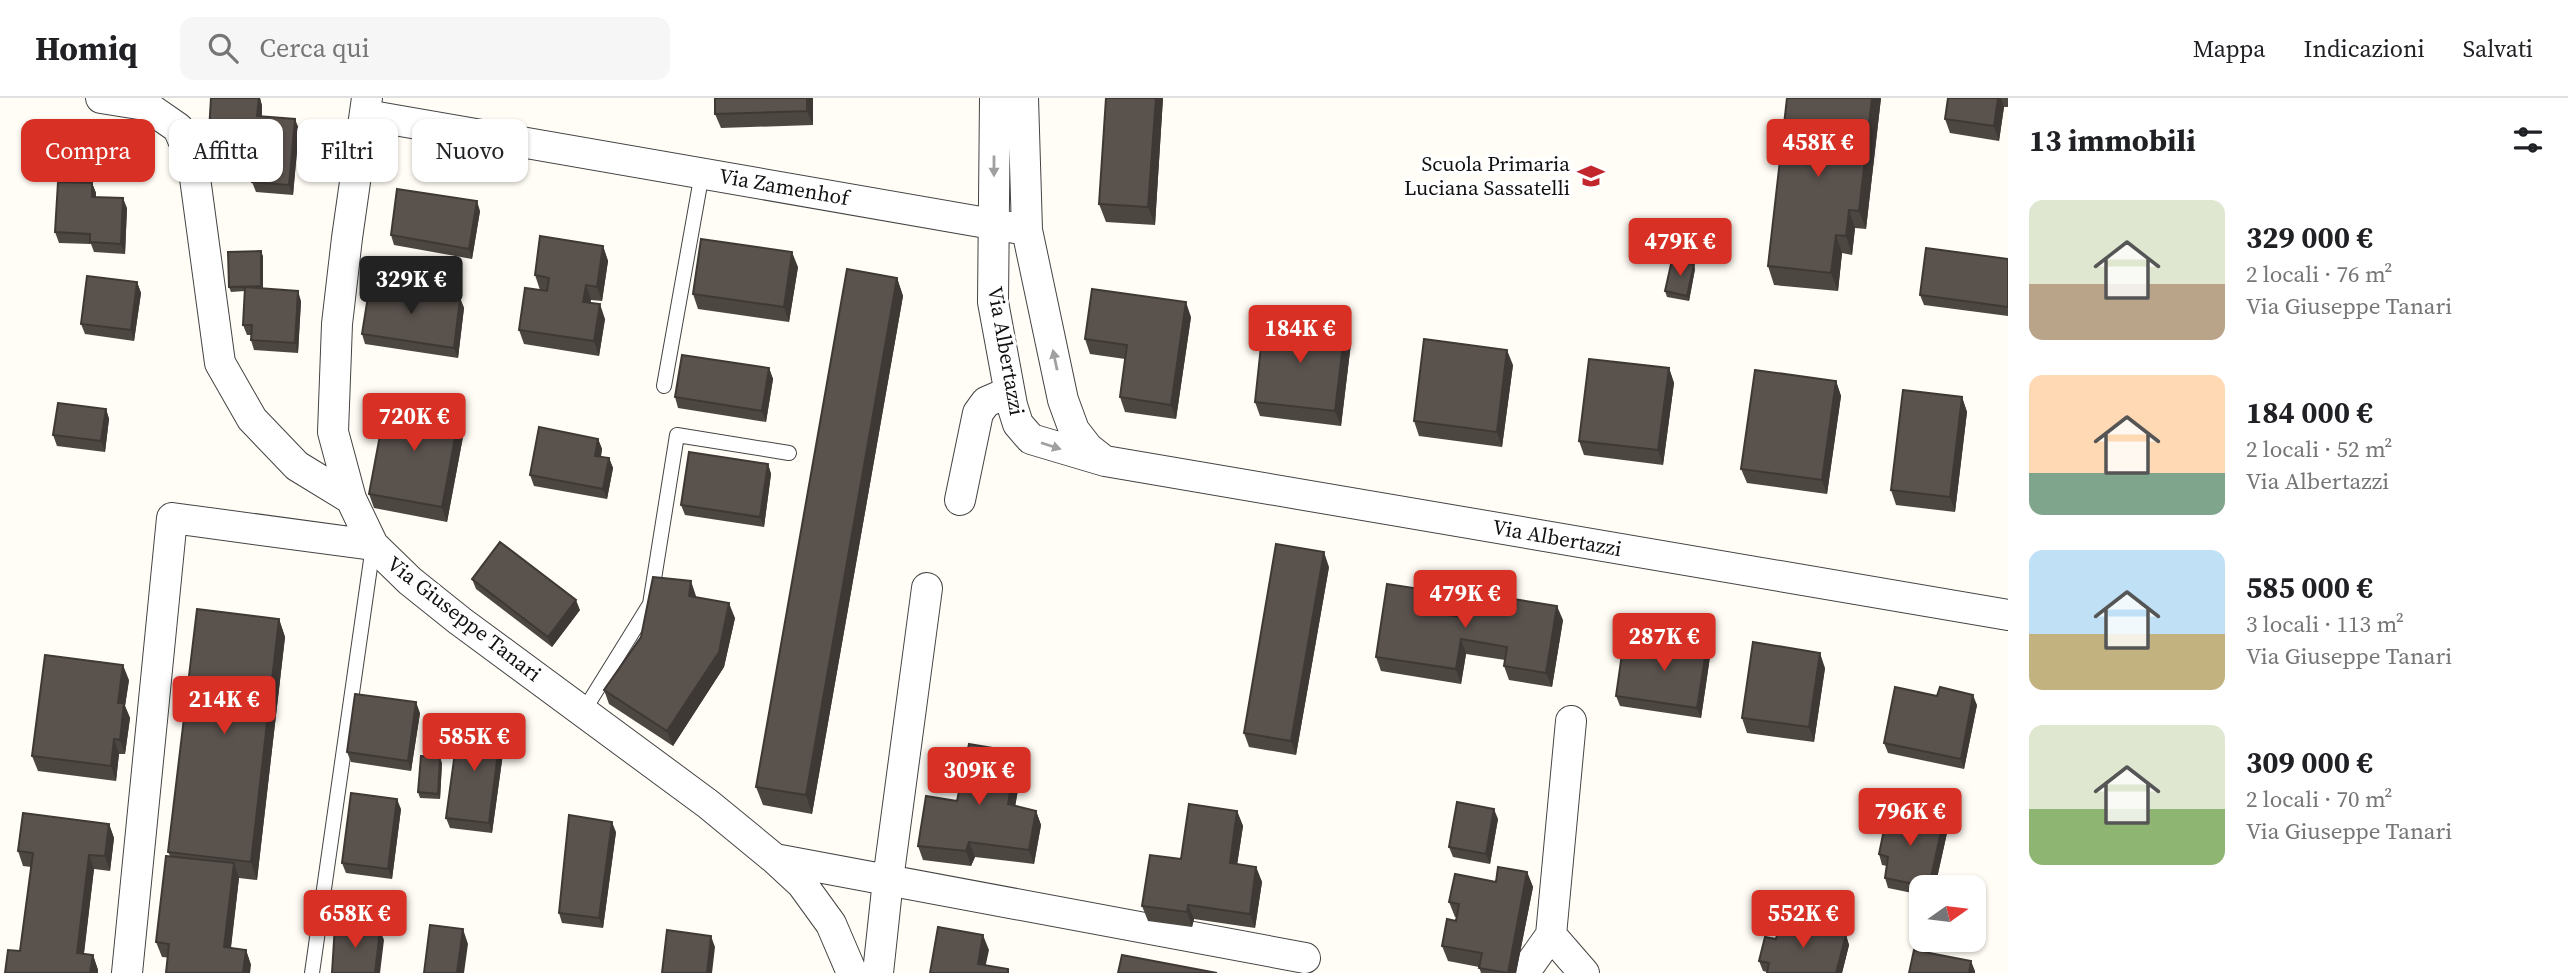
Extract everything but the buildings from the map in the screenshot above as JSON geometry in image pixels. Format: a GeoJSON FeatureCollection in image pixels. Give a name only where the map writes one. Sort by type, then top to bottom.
{"type":"FeatureCollection","features":[{"type":"Feature","properties":{"kind":"street"},"geometry":{"type":"LineString","coordinates":[[101,98],[145,105],[178,128],[193,163],[220,363],[252,419],[297,466],[351,499]]}},
{"type":"Feature","properties":{"kind":"street","name":"Via Albertazzi"},"geometry":{"type":"LineString","coordinates":[[995,98],[993,302],[1009,392],[1018,424],[1031,439],[1105,461],[2008,615]]}},
{"type":"Feature","properties":{"kind":"street","name":"Via Albertazzi"},"geometry":{"type":"LineString","coordinates":[[1023,98],[1027,230],[1063,400],[1074,430],[1088,448],[1105,461]]}},
{"type":"Feature","properties":{"kind":"street","name":"Via Giuseppe Tanari"},"geometry":{"type":"LineString","coordinates":[[367,107],[345,250],[337,324],[333,432],[351,499],[373,545],[410,581],[708,804],[775,859],[802,884],[831,924],[852,973]]}},
{"type":"Feature","properties":{"kind":"street","name":"Via Zamenhof"},"geometry":{"type":"LineString","coordinates":[[367,107],[702,173],[994,223]]}},
{"type":"Feature","properties":{"kind":"street"},"geometry":{"type":"LineString","coordinates":[[994,223],[1027,230]]}},
{"type":"Feature","properties":{"kind":"street"},"geometry":{"type":"LineString","coordinates":[[960,500],[978,413],[986,402],[1009,392]]}},
{"type":"Feature","properties":{"kind":"street"},"geometry":{"type":"LineString","coordinates":[[127,973],[172,518],[373,545]]}},
{"type":"Feature","properties":{"kind":"street"},"geometry":{"type":"LineString","coordinates":[[878,973],[927,588]]}},
{"type":"Feature","properties":{"kind":"street"},"geometry":{"type":"LineString","coordinates":[[1524,973],[1551,935],[1571,721]]}},
{"type":"Feature","properties":{"kind":"street"},"geometry":{"type":"LineString","coordinates":[[775,859],[1305,958]]}},
{"type":"Feature","properties":{"kind":"street"},"geometry":{"type":"LineString","coordinates":[[1551,935],[1584,973]]}},
{"type":"Feature","properties":{"kind":"lane"},"geometry":{"type":"LineString","coordinates":[[664,386],[702,173]]}},
{"type":"Feature","properties":{"kind":"lane"},"geometry":{"type":"LineString","coordinates":[[583,712],[650,604],[677,435],[789,453]]}},
{"type":"Feature","properties":{"kind":"lane"},"geometry":{"type":"LineString","coordinates":[[312,973],[373,545]]}},
{"type":"Feature","properties":{"kind":"place","name":"Scuola Primaria Luciana Sassatelli"},"geometry":{"type":"Point","coordinates":[1591,176]}}]}
